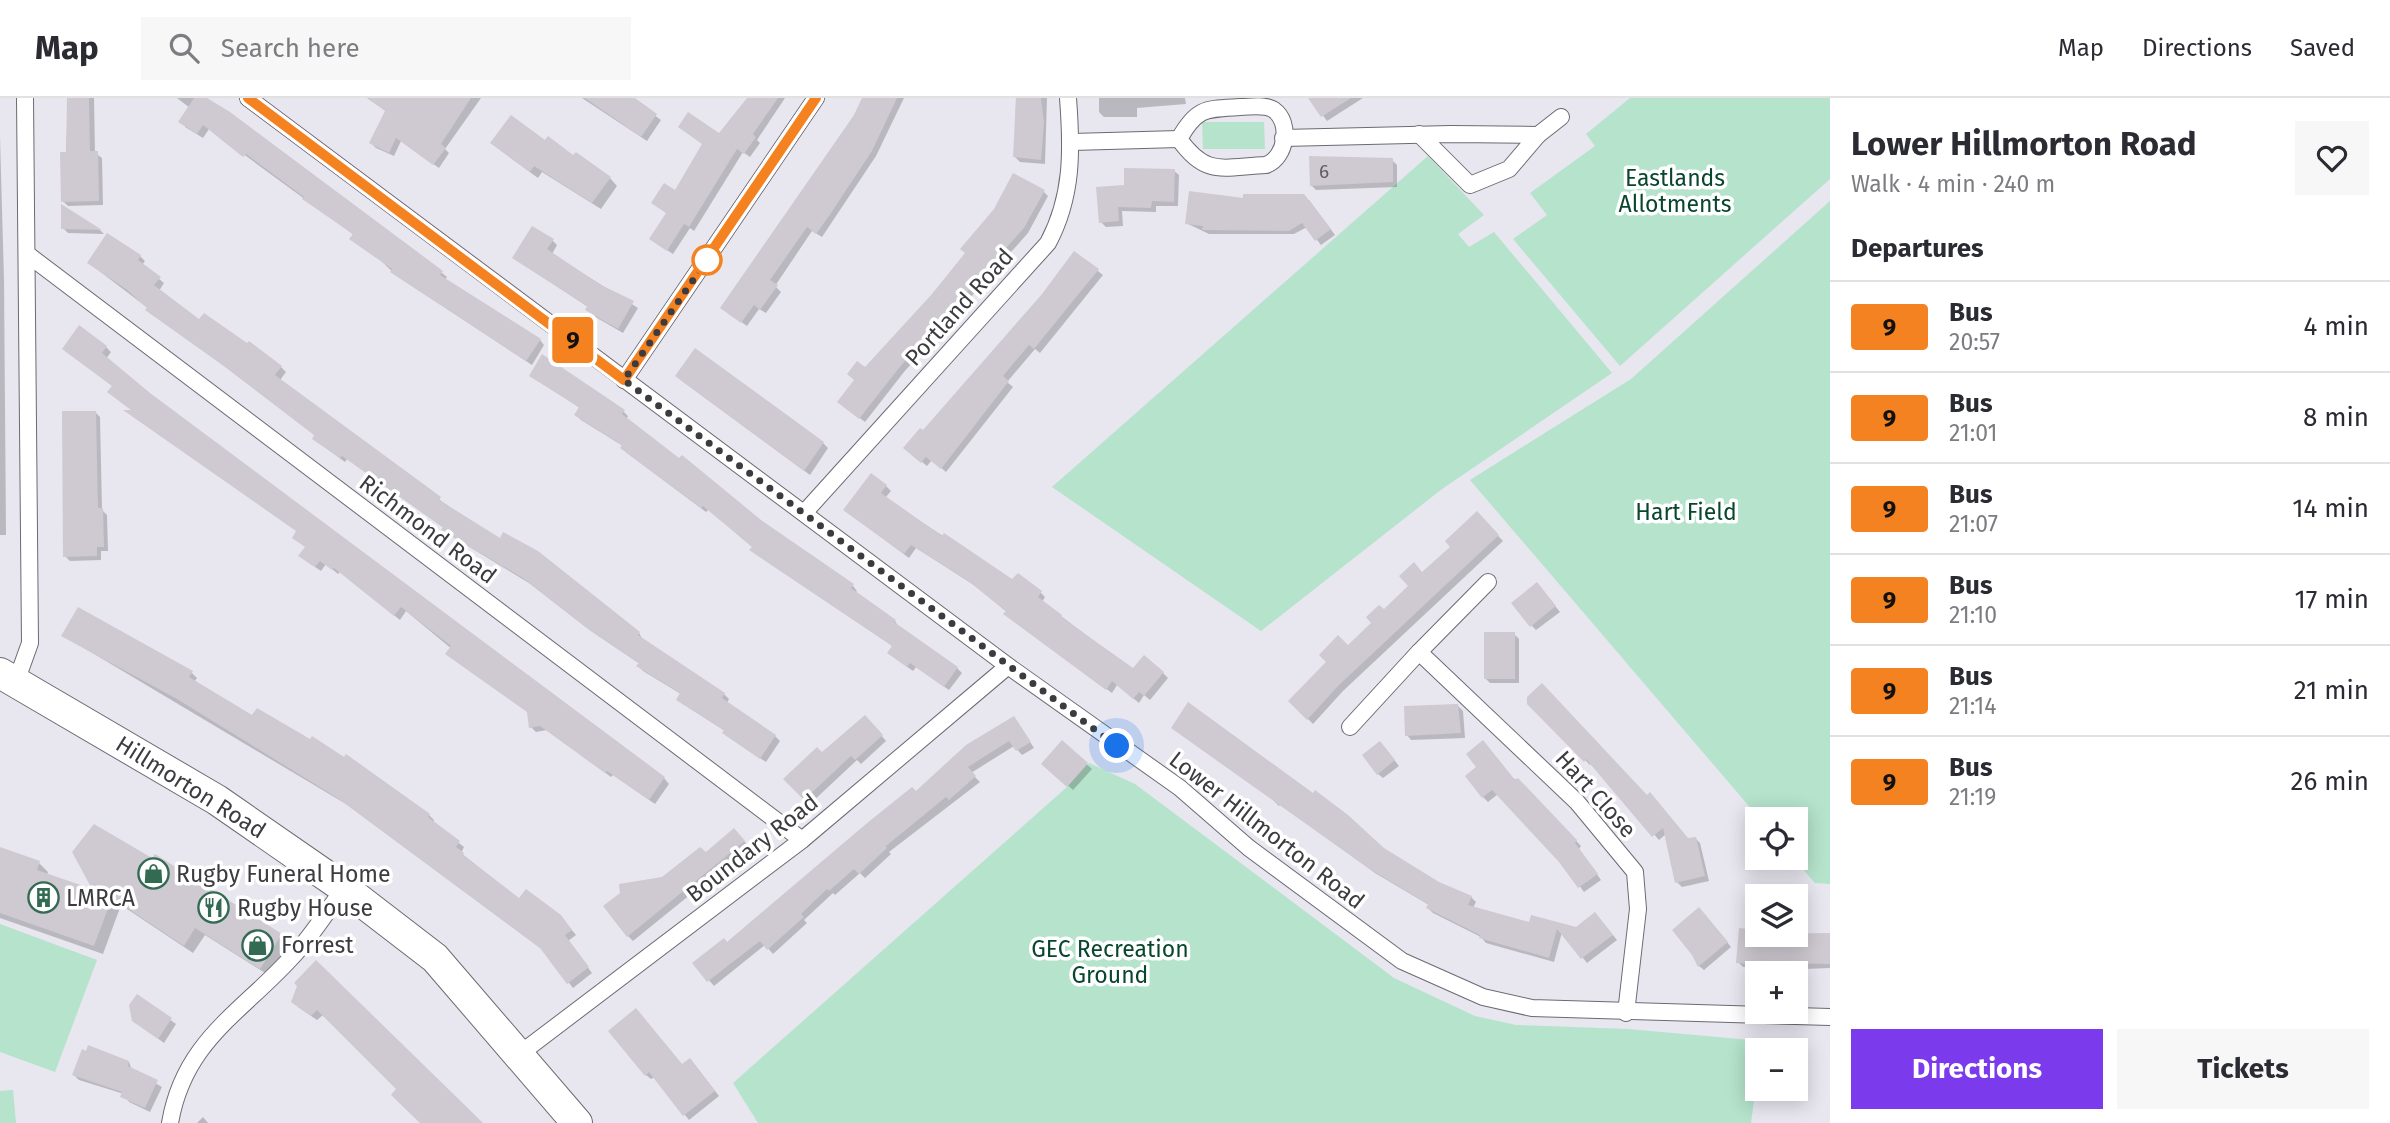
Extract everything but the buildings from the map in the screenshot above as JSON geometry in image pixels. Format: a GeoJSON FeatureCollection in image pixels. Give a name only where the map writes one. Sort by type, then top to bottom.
{"type":"FeatureCollection","features":[{"type":"Feature","properties":{"kind":"highway","name":"Hillmorton Road"},"geometry":{"type":"LineString","coordinates":[[8,677],[217,800],[344,888],[435,958],[517,1056],[578,1123]]}},
{"type":"Feature","properties":{"kind":"street"},"geometry":{"type":"LineString","coordinates":[[8,677],[30,643],[25,98]]}},
{"type":"Feature","properties":{"kind":"street"},"geometry":{"type":"LineString","coordinates":[[624,380],[816,98]]}},
{"type":"Feature","properties":{"kind":"street","name":"Portland Road"},"geometry":{"type":"LineString","coordinates":[[804,513],[1048,243],[1060,220],[1069,187],[1072,142],[1068,98]]}},
{"type":"Feature","properties":{"kind":"street","name":"Lower Hillmorton Road"},"geometry":{"type":"LineString","coordinates":[[252,99],[1008,666],[1180,788],[1249,848],[1402,961],[1483,997],[1532,1008],[1626,1013],[1830,1017]]}},
{"type":"Feature","properties":{"kind":"street"},"geometry":{"type":"LineString","coordinates":[[1266,107],[1276,111],[1283,124],[1283,152],[1275,162],[1266,165],[1206,167],[1192,157],[1179,139],[1190,120],[1204,109],[1266,107]]}},
{"type":"Feature","properties":{"kind":"street"},"geometry":{"type":"LineString","coordinates":[[1419,134],[1470,186],[1509,169],[1538,135],[1561,117]]}},
{"type":"Feature","properties":{"kind":"street"},"geometry":{"type":"LineString","coordinates":[[1283,138],[1368,138],[1419,134],[1538,135]]}},
{"type":"Feature","properties":{"kind":"street"},"geometry":{"type":"LineString","coordinates":[[1072,142],[1179,139]]}},
{"type":"Feature","properties":{"kind":"street","name":"Richmond Road"},"geometry":{"type":"LineString","coordinates":[[27,254],[802,840]]}},
{"type":"Feature","properties":{"kind":"street"},"geometry":{"type":"LineString","coordinates":[[1350,727],[1488,582]]}},
{"type":"Feature","properties":{"kind":"street","name":"Hart Close"},"geometry":{"type":"LineString","coordinates":[[1419,652],[1577,803],[1635,872],[1638,909],[1626,1013]]}},
{"type":"Feature","properties":{"kind":"street","name":"Boundary Road"},"geometry":{"type":"LineString","coordinates":[[517,1056],[802,840],[1008,666]]}},
{"type":"Feature","properties":{"kind":"street"},"geometry":{"type":"LineString","coordinates":[[170,1123],[175,1098],[191,1060],[209,1036],[291,958],[344,888]]}},
{"type":"Feature","properties":{"kind":"green space","name":"Eastlands Allotments"},"geometry":{"type":"Polygon","coordinates":[[[1630,98],[1830,98],[1830,179],[1620,366],[1513,239],[1547,215],[1530,193],[1595,146],[1586,134],[1630,98]]]}},
{"type":"Feature","properties":{"kind":"green space"},"geometry":{"type":"Polygon","coordinates":[[[1202,122],[1264,122],[1265,149],[1203,149],[1202,122]]]}},
{"type":"Feature","properties":{"kind":"green space"},"geometry":{"type":"Polygon","coordinates":[[[1428,156],[1484,215],[1458,234],[1469,247],[1494,232],[1612,373],[1442,489],[1261,631],[1052,487],[1428,156]]]}},
{"type":"Feature","properties":{"kind":"green space","name":"Hart Field"},"geometry":{"type":"Polygon","coordinates":[[[1830,201],[1830,884],[1815,883],[1804,870],[1808,870],[1808,807],[1750,807],[1470,480],[1631,379],[1830,201]]]}},
{"type":"Feature","properties":{"kind":"green space","name":"GEC Recreation Ground"},"geometry":{"type":"Polygon","coordinates":[[[1089,763],[1135,784],[1394,978],[1475,1016],[1516,1025],[1628,1029],[1745,1039],[1745,1101],[1754,1101],[1751,1123],[758,1123],[733,1083],[1067,787],[1089,763]]]}},
{"type":"Feature","properties":{"kind":"green space"},"geometry":{"type":"Polygon","coordinates":[[[0,924],[97,960],[55,1072],[0,1052],[0,924]]]}},
{"type":"Feature","properties":{"kind":"green space"},"geometry":{"type":"Polygon","coordinates":[[[13,1090],[16,1123],[0,1123],[0,1091],[13,1090]]]}},
{"type":"Feature","properties":{"kind":"bus line","name":"9"},"geometry":{"type":"LineString","coordinates":[[248,98],[624,380],[816,98]]}},
{"type":"Feature","properties":{"kind":"place","name":"Rugby Funeral Home"},"geometry":{"type":"Point","coordinates":[153,874]}},
{"type":"Feature","properties":{"kind":"place","name":"LMRCA"},"geometry":{"type":"Point","coordinates":[43,898]}},
{"type":"Feature","properties":{"kind":"place","name":"Rugby House"},"geometry":{"type":"Point","coordinates":[214,908]}},
{"type":"Feature","properties":{"kind":"place","name":"Forrest"},"geometry":{"type":"Point","coordinates":[258,945]}},
{"type":"Feature","properties":{"kind":"route"},"geometry":{"type":"LineString","coordinates":[[707,260],[624,380],[1117,746]]}}]}
